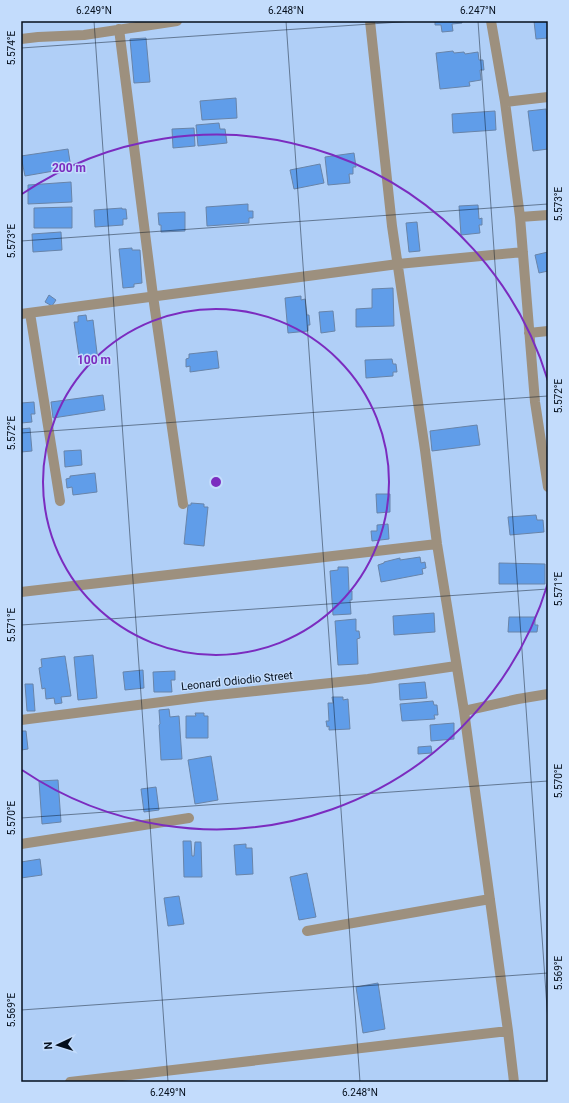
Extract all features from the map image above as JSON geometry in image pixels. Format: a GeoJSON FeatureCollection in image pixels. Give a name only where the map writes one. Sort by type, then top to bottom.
{"type":"FeatureCollection","features":[{"type":"Feature","properties":{"kind":"street"},"geometry":{"type":"LineString","coordinates":[[21,39],[84,35],[177,21]]}},
{"type":"Feature","properties":{"kind":"street"},"geometry":{"type":"LineString","coordinates":[[370,21],[392,226],[425,450],[437,544],[464,711],[514,1082]]}},
{"type":"Feature","properties":{"kind":"street"},"geometry":{"type":"LineString","coordinates":[[491,21],[505,102],[520,217],[535,402],[548,487]]}},
{"type":"Feature","properties":{"kind":"street"},"geometry":{"type":"LineString","coordinates":[[119,29],[153,296],[183,504]]}},
{"type":"Feature","properties":{"kind":"street"},"geometry":{"type":"LineString","coordinates":[[505,102],[548,97]]}},
{"type":"Feature","properties":{"kind":"street"},"geometry":{"type":"LineString","coordinates":[[520,217],[548,215]]}},
{"type":"Feature","properties":{"kind":"street"},"geometry":{"type":"LineString","coordinates":[[60,501],[25,313],[398,264],[523,252]]}},
{"type":"Feature","properties":{"kind":"street"},"geometry":{"type":"LineString","coordinates":[[529,333],[548,331]]}},
{"type":"Feature","properties":{"kind":"street"},"geometry":{"type":"LineString","coordinates":[[21,592],[437,544]]}},
{"type":"Feature","properties":{"kind":"street","name":"Leonard Odiodio Street"},"geometry":{"type":"LineString","coordinates":[[21,720],[208,696],[368,679],[456,666]]}},
{"type":"Feature","properties":{"kind":"street"},"geometry":{"type":"LineString","coordinates":[[464,711],[548,694]]}},
{"type":"Feature","properties":{"kind":"street"},"geometry":{"type":"LineString","coordinates":[[21,844],[189,818]]}},
{"type":"Feature","properties":{"kind":"street"},"geometry":{"type":"LineString","coordinates":[[307,931],[490,899]]}},
{"type":"Feature","properties":{"kind":"street"},"geometry":{"type":"LineString","coordinates":[[70,1082],[508,1031]]}},
{"type":"Feature","properties":{"kind":"building"},"geometry":{"type":"Polygon","coordinates":[[[435,21],[462,21],[462,23],[452,24],[453,31],[442,32],[441,25],[435,25],[435,21]]]}},
{"type":"Feature","properties":{"kind":"building"},"geometry":{"type":"Polygon","coordinates":[[[534,21],[548,21],[548,38],[536,39],[534,21]]]}},
{"type":"Feature","properties":{"kind":"building"},"geometry":{"type":"Polygon","coordinates":[[[146,38],[150,82],[134,83],[130,39],[146,38]]]}},
{"type":"Feature","properties":{"kind":"building"},"geometry":{"type":"Polygon","coordinates":[[[453,51],[454,53],[464,52],[465,54],[478,52],[479,60],[483,60],[484,70],[480,70],[481,80],[469,82],[470,86],[440,89],[436,53],[453,51]]]}},
{"type":"Feature","properties":{"kind":"building"},"geometry":{"type":"Polygon","coordinates":[[[236,98],[237,118],[202,120],[200,101],[236,98]]]}},
{"type":"Feature","properties":{"kind":"building"},"geometry":{"type":"Polygon","coordinates":[[[546,109],[548,149],[533,151],[528,111],[546,109]]]}},
{"type":"Feature","properties":{"kind":"building"},"geometry":{"type":"Polygon","coordinates":[[[495,111],[496,130],[453,133],[452,114],[495,111]]]}},
{"type":"Feature","properties":{"kind":"building"},"geometry":{"type":"Polygon","coordinates":[[[219,123],[220,129],[225,129],[227,143],[198,146],[196,125],[219,123]]]}},
{"type":"Feature","properties":{"kind":"building"},"geometry":{"type":"Polygon","coordinates":[[[194,128],[195,146],[173,148],[172,129],[194,128]]]}},
{"type":"Feature","properties":{"kind":"building"},"geometry":{"type":"Polygon","coordinates":[[[68,149],[71,168],[25,176],[21,156],[68,149]]]}},
{"type":"Feature","properties":{"kind":"building"},"geometry":{"type":"Polygon","coordinates":[[[354,153],[356,167],[353,167],[353,174],[349,174],[350,183],[328,185],[325,157],[354,153]]]}},
{"type":"Feature","properties":{"kind":"building"},"geometry":{"type":"Polygon","coordinates":[[[320,164],[324,183],[294,189],[290,170],[320,164]]]}},
{"type":"Feature","properties":{"kind":"building"},"geometry":{"type":"Polygon","coordinates":[[[71,182],[72,202],[28,204],[28,185],[71,182]]]}},
{"type":"Feature","properties":{"kind":"building"},"geometry":{"type":"Polygon","coordinates":[[[248,204],[248,211],[253,211],[253,218],[249,218],[249,223],[207,226],[206,207],[248,204]]]}},
{"type":"Feature","properties":{"kind":"building"},"geometry":{"type":"Polygon","coordinates":[[[478,205],[479,219],[482,218],[482,225],[479,225],[480,233],[461,235],[459,206],[478,205]]]}},
{"type":"Feature","properties":{"kind":"building"},"geometry":{"type":"Polygon","coordinates":[[[72,207],[72,228],[34,228],[34,208],[72,207]]]}},
{"type":"Feature","properties":{"kind":"building"},"geometry":{"type":"Polygon","coordinates":[[[126,209],[127,219],[123,219],[123,225],[95,227],[94,210],[126,209]]]}},
{"type":"Feature","properties":{"kind":"building"},"geometry":{"type":"Polygon","coordinates":[[[185,212],[185,231],[161,232],[158,213],[185,212]]]}},
{"type":"Feature","properties":{"kind":"building"},"geometry":{"type":"Polygon","coordinates":[[[417,222],[420,251],[409,252],[406,223],[417,222]]]}},
{"type":"Feature","properties":{"kind":"building"},"geometry":{"type":"Polygon","coordinates":[[[61,232],[62,250],[33,252],[32,234],[61,232]]]}},
{"type":"Feature","properties":{"kind":"building"},"geometry":{"type":"Polygon","coordinates":[[[132,248],[132,250],[140,250],[142,283],[134,284],[134,287],[123,288],[119,249],[132,248]]]}},
{"type":"Feature","properties":{"kind":"building"},"geometry":{"type":"Polygon","coordinates":[[[548,252],[548,271],[539,273],[535,255],[548,252]]]}},
{"type":"Feature","properties":{"kind":"building"},"geometry":{"type":"Polygon","coordinates":[[[393,288],[394,326],[356,327],[356,309],[372,308],[372,289],[393,288]]]}},
{"type":"Feature","properties":{"kind":"building"},"geometry":{"type":"Polygon","coordinates":[[[49,295],[56,300],[52,306],[45,302],[49,295]]]}},
{"type":"Feature","properties":{"kind":"building"},"geometry":{"type":"Polygon","coordinates":[[[301,296],[301,300],[305,299],[307,315],[309,315],[310,325],[308,325],[308,331],[288,333],[285,298],[301,296]]]}},
{"type":"Feature","properties":{"kind":"building"},"geometry":{"type":"Polygon","coordinates":[[[333,311],[335,331],[321,333],[319,312],[333,311]]]}},
{"type":"Feature","properties":{"kind":"building"},"geometry":{"type":"Polygon","coordinates":[[[86,315],[87,321],[93,320],[98,361],[80,363],[74,322],[78,322],[78,316],[86,315]]]}},
{"type":"Feature","properties":{"kind":"building"},"geometry":{"type":"Polygon","coordinates":[[[217,351],[219,368],[190,372],[190,366],[186,367],[186,359],[189,358],[189,354],[217,351]]]}},
{"type":"Feature","properties":{"kind":"building"},"geometry":{"type":"Polygon","coordinates":[[[392,359],[393,364],[396,364],[397,372],[393,372],[393,376],[366,378],[365,360],[392,359]]]}},
{"type":"Feature","properties":{"kind":"building"},"geometry":{"type":"Polygon","coordinates":[[[103,395],[105,410],[53,418],[51,402],[103,395]]]}},
{"type":"Feature","properties":{"kind":"building"},"geometry":{"type":"Polygon","coordinates":[[[34,402],[35,414],[31,414],[32,422],[21,423],[21,403],[34,402]]]}},
{"type":"Feature","properties":{"kind":"building"},"geometry":{"type":"Polygon","coordinates":[[[477,425],[480,445],[432,451],[430,431],[477,425]]]}},
{"type":"Feature","properties":{"kind":"building"},"geometry":{"type":"Polygon","coordinates":[[[30,428],[32,451],[21,452],[21,429],[30,428]]]}},
{"type":"Feature","properties":{"kind":"building"},"geometry":{"type":"Polygon","coordinates":[[[81,450],[82,465],[65,467],[64,451],[81,450]]]}},
{"type":"Feature","properties":{"kind":"building"},"geometry":{"type":"Polygon","coordinates":[[[95,473],[97,492],[73,495],[72,487],[67,488],[66,479],[70,478],[70,476],[95,473]]]}},
{"type":"Feature","properties":{"kind":"building"},"geometry":{"type":"Polygon","coordinates":[[[376,494],[390,494],[390,512],[377,513],[376,494]]]}},
{"type":"Feature","properties":{"kind":"building"},"geometry":{"type":"Polygon","coordinates":[[[191,503],[204,504],[204,507],[208,507],[204,546],[184,544],[188,505],[191,505],[191,503]]]}},
{"type":"Feature","properties":{"kind":"building"},"geometry":{"type":"Polygon","coordinates":[[[536,515],[537,520],[543,520],[544,532],[510,535],[508,517],[536,515]]]}},
{"type":"Feature","properties":{"kind":"building"},"geometry":{"type":"Polygon","coordinates":[[[388,524],[389,539],[372,541],[371,531],[377,531],[377,525],[388,524]]]}},
{"type":"Feature","properties":{"kind":"building"},"geometry":{"type":"Polygon","coordinates":[[[420,557],[421,563],[425,562],[426,568],[422,569],[423,574],[381,582],[378,565],[400,558],[400,560],[420,557]]]}},
{"type":"Feature","properties":{"kind":"building"},"geometry":{"type":"Polygon","coordinates":[[[499,563],[545,564],[545,584],[499,584],[499,563]]]}},
{"type":"Feature","properties":{"kind":"building"},"geometry":{"type":"Polygon","coordinates":[[[338,567],[348,567],[349,591],[352,591],[352,600],[350,600],[351,614],[333,615],[330,571],[338,570],[338,567]]]}},
{"type":"Feature","properties":{"kind":"building"},"geometry":{"type":"Polygon","coordinates":[[[434,613],[435,632],[394,635],[393,616],[434,613]]]}},
{"type":"Feature","properties":{"kind":"building"},"geometry":{"type":"Polygon","coordinates":[[[509,617],[535,617],[535,625],[538,625],[537,632],[508,632],[509,617]]]}},
{"type":"Feature","properties":{"kind":"building"},"geometry":{"type":"Polygon","coordinates":[[[356,619],[356,631],[359,631],[360,638],[357,639],[358,664],[338,665],[335,621],[356,619]]]}},
{"type":"Feature","properties":{"kind":"building"},"geometry":{"type":"Polygon","coordinates":[[[93,655],[97,698],[78,700],[74,657],[93,655]]]}},
{"type":"Feature","properties":{"kind":"building"},"geometry":{"type":"Polygon","coordinates":[[[65,656],[71,696],[61,697],[62,703],[55,704],[54,698],[46,699],[45,688],[42,689],[39,668],[42,667],[41,659],[65,656]]]}},
{"type":"Feature","properties":{"kind":"building"},"geometry":{"type":"Polygon","coordinates":[[[143,670],[144,688],[125,690],[123,672],[143,670]]]}},
{"type":"Feature","properties":{"kind":"building"},"geometry":{"type":"Polygon","coordinates":[[[175,671],[175,680],[171,680],[172,692],[154,692],[153,672],[175,671]]]}},
{"type":"Feature","properties":{"kind":"building"},"geometry":{"type":"Polygon","coordinates":[[[425,682],[427,698],[400,700],[399,684],[425,682]]]}},
{"type":"Feature","properties":{"kind":"building"},"geometry":{"type":"Polygon","coordinates":[[[25,684],[33,684],[35,711],[27,711],[25,684]]]}},
{"type":"Feature","properties":{"kind":"building"},"geometry":{"type":"Polygon","coordinates":[[[332,697],[343,697],[343,700],[348,699],[350,729],[329,730],[329,726],[327,727],[326,721],[329,721],[328,703],[333,703],[332,697]]]}},
{"type":"Feature","properties":{"kind":"building"},"geometry":{"type":"Polygon","coordinates":[[[433,701],[434,705],[437,705],[438,715],[434,715],[435,719],[402,721],[400,704],[433,701]]]}},
{"type":"Feature","properties":{"kind":"building"},"geometry":{"type":"Polygon","coordinates":[[[169,709],[170,717],[179,716],[182,759],[161,760],[159,710],[169,709]]]}},
{"type":"Feature","properties":{"kind":"building"},"geometry":{"type":"Polygon","coordinates":[[[195,713],[204,713],[204,716],[208,716],[208,738],[186,738],[186,716],[196,716],[195,713]]]}},
{"type":"Feature","properties":{"kind":"building"},"geometry":{"type":"Polygon","coordinates":[[[454,723],[454,739],[431,741],[430,725],[454,723]]]}},
{"type":"Feature","properties":{"kind":"building"},"geometry":{"type":"Polygon","coordinates":[[[21,731],[26,731],[28,749],[21,750],[21,731]]]}},
{"type":"Feature","properties":{"kind":"building"},"geometry":{"type":"Polygon","coordinates":[[[431,746],[432,753],[418,754],[418,747],[431,746]]]}},
{"type":"Feature","properties":{"kind":"building"},"geometry":{"type":"Polygon","coordinates":[[[211,756],[218,800],[195,804],[188,760],[211,756]]]}},
{"type":"Feature","properties":{"kind":"building"},"geometry":{"type":"Polygon","coordinates":[[[58,780],[61,822],[42,824],[39,781],[58,780]]]}},
{"type":"Feature","properties":{"kind":"building"},"geometry":{"type":"Polygon","coordinates":[[[156,787],[159,810],[144,812],[141,789],[156,787]]]}},
{"type":"Feature","properties":{"kind":"building"},"geometry":{"type":"Polygon","coordinates":[[[183,841],[191,841],[192,856],[194,856],[195,842],[201,842],[202,877],[184,877],[183,841]]]}},
{"type":"Feature","properties":{"kind":"building"},"geometry":{"type":"Polygon","coordinates":[[[246,844],[246,848],[252,848],[253,874],[236,875],[234,845],[246,844]]]}},
{"type":"Feature","properties":{"kind":"building"},"geometry":{"type":"Polygon","coordinates":[[[40,859],[42,875],[21,878],[21,862],[40,859]]]}},
{"type":"Feature","properties":{"kind":"building"},"geometry":{"type":"Polygon","coordinates":[[[307,873],[316,917],[299,920],[290,877],[307,873]]]}},
{"type":"Feature","properties":{"kind":"building"},"geometry":{"type":"Polygon","coordinates":[[[179,896],[184,924],[168,926],[164,898],[179,896]]]}},
{"type":"Feature","properties":{"kind":"building"},"geometry":{"type":"Polygon","coordinates":[[[378,983],[385,1029],[363,1033],[356,987],[378,983]]]}}]}
